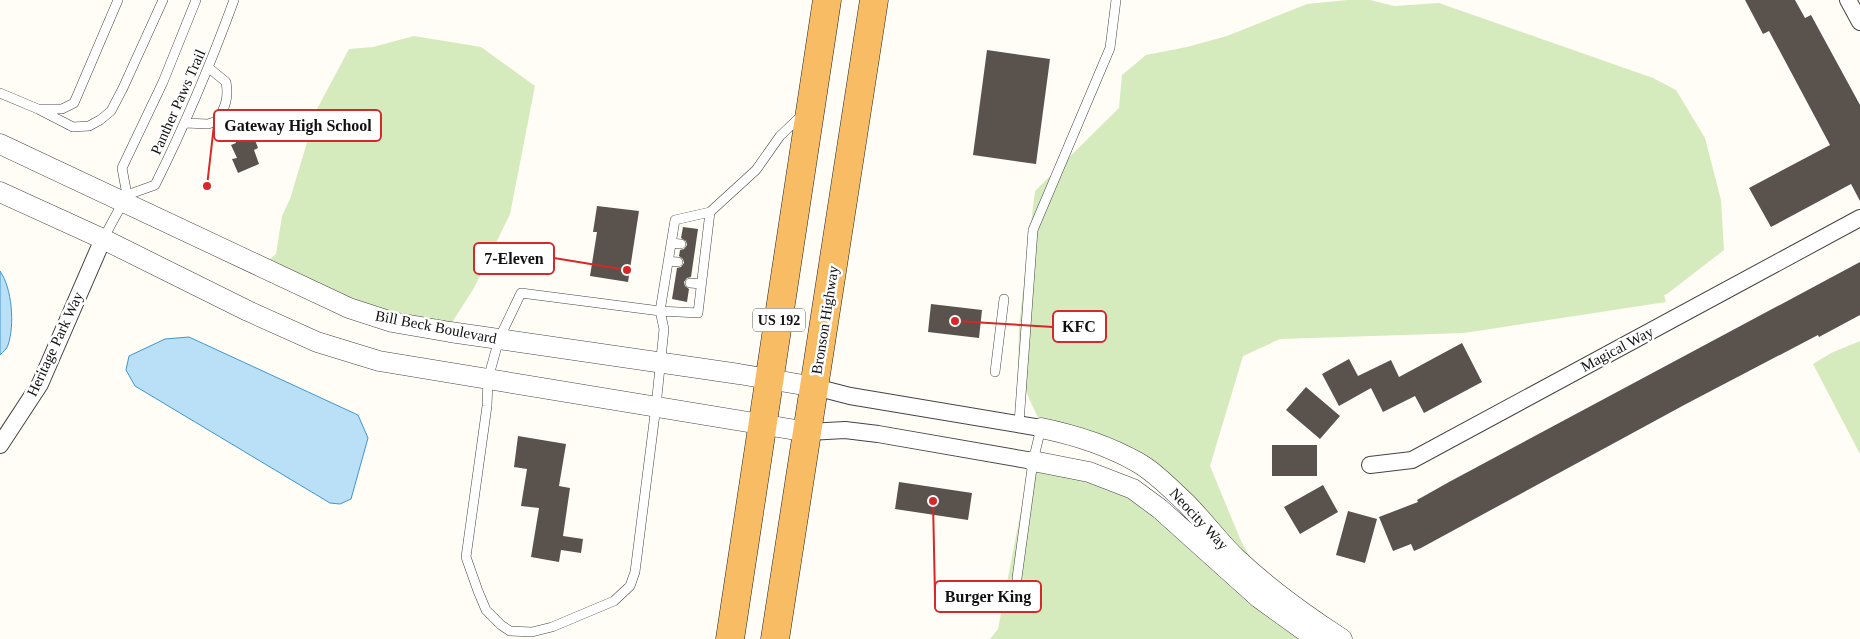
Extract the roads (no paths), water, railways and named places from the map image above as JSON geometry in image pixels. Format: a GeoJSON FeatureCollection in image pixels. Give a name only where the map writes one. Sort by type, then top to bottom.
{"type":"FeatureCollection","features":[{"type":"Feature","properties":{"kind":"highway","name":"US 192"},"geometry":{"type":"LineString","coordinates":[[730,639],[827,0]]}},
{"type":"Feature","properties":{"kind":"highway","name":"Bronson Highway"},"geometry":{"type":"LineString","coordinates":[[775,639],[874,0]]}},
{"type":"Feature","properties":{"kind":"street"},"geometry":{"type":"LineString","coordinates":[[1848,0],[1860,22]]}},
{"type":"Feature","properties":{"kind":"street","name":"Bill Beck Boulevard"},"geometry":{"type":"LineString","coordinates":[[0,144],[125,198],[349,308],[392,322],[815,386]]}},
{"type":"Feature","properties":{"kind":"street"},"geometry":{"type":"LineString","coordinates":[[0,192],[103,239],[248,311],[317,342],[379,361],[808,432],[844,430],[870,433],[1033,461]]}},
{"type":"Feature","properties":{"kind":"street","name":"Magical Way"},"geometry":{"type":"LineString","coordinates":[[1370,465],[1412,460],[1860,218]]}},
{"type":"Feature","properties":{"kind":"street","name":"Heritage Park Way"},"geometry":{"type":"LineString","coordinates":[[0,445],[40,384],[103,239]]}},
{"type":"Feature","properties":{"kind":"street"},"geometry":{"type":"LineString","coordinates":[[815,386],[850,396],[1041,428]]}},
{"type":"Feature","properties":{"kind":"street","name":"Neocity Way"},"geometry":{"type":"LineString","coordinates":[[1041,428],[1084,438],[1138,462],[1188,504],[1208,529],[1266,585],[1310,619],[1342,639]]}},
{"type":"Feature","properties":{"kind":"street","name":"Neocity Way"},"geometry":{"type":"LineString","coordinates":[[1033,461],[1089,472],[1133,489],[1160,509],[1259,598],[1316,639]]}},
{"type":"Feature","properties":{"kind":"lane"},"geometry":{"type":"LineString","coordinates":[[38,109],[62,109],[74,103],[118,0]]}},
{"type":"Feature","properties":{"kind":"lane"},"geometry":{"type":"LineString","coordinates":[[0,93],[74,127],[89,126],[100,120],[111,111],[163,0]]}},
{"type":"Feature","properties":{"kind":"lane","name":"Panther Paws Trail"},"geometry":{"type":"LineString","coordinates":[[196,0],[191,17],[163,82],[122,168],[125,198],[155,186],[209,68],[234,0]]}},
{"type":"Feature","properties":{"kind":"lane"},"geometry":{"type":"LineString","coordinates":[[1019,423],[1033,230],[1110,48],[1116,0]]}},
{"type":"Feature","properties":{"kind":"lane"},"geometry":{"type":"LineString","coordinates":[[185,123],[208,124],[217,121],[226,106],[228,90],[226,82],[209,68]]}},
{"type":"Feature","properties":{"kind":"lane"},"geometry":{"type":"LineString","coordinates":[[710,212],[698,314],[660,311],[521,293],[498,339],[488,379],[487,406],[466,556],[486,610],[510,631],[532,632],[552,627],[614,601],[630,586],[635,572],[656,406],[664,329],[660,311],[675,220],[710,212],[756,170],[780,136],[811,106]]}},
{"type":"Feature","properties":{"kind":"lane"},"geometry":{"type":"LineString","coordinates":[[103,239],[125,198]]}},
{"type":"Feature","properties":{"kind":"lane"},"geometry":{"type":"LineString","coordinates":[[671,243],[681,244]]}},
{"type":"Feature","properties":{"kind":"lane"},"geometry":{"type":"LineString","coordinates":[[696,246],[706,247]]}},
{"type":"Feature","properties":{"kind":"lane"},"geometry":{"type":"LineString","coordinates":[[668,261],[678,262]]}},
{"type":"Feature","properties":{"kind":"lane"},"geometry":{"type":"LineString","coordinates":[[693,264],[704,266]]}},
{"type":"Feature","properties":{"kind":"lane"},"geometry":{"type":"LineString","coordinates":[[666,279],[675,280]]}},
{"type":"Feature","properties":{"kind":"lane"},"geometry":{"type":"LineString","coordinates":[[690,282],[701,284]]}},
{"type":"Feature","properties":{"kind":"lane"},"geometry":{"type":"LineString","coordinates":[[995,372],[1004,299]]}},
{"type":"Feature","properties":{"kind":"lane"},"geometry":{"type":"LineString","coordinates":[[1016,578],[1033,461],[1041,428]]}},
{"type":"Feature","properties":{"kind":"water"},"geometry":{"type":"Polygon","coordinates":[[[0,271],[10,297],[12,317],[8,345],[0,355],[0,271]]]}},
{"type":"Feature","properties":{"kind":"water"},"geometry":{"type":"Polygon","coordinates":[[[189,337],[358,415],[368,438],[351,499],[340,504],[330,503],[135,386],[126,370],[129,356],[165,339],[189,337]]]}},
{"type":"Feature","properties":{"kind":"place","name":"Gateway High School"},"geometry":{"type":"Point","coordinates":[207,186]}},
{"type":"Feature","properties":{"kind":"place","name":"7-Eleven"},"geometry":{"type":"Point","coordinates":[627,270]}},
{"type":"Feature","properties":{"kind":"place","name":"KFC"},"geometry":{"type":"Point","coordinates":[955,321]}},
{"type":"Feature","properties":{"kind":"place","name":"Burger King"},"geometry":{"type":"Point","coordinates":[933,501]}}]}
